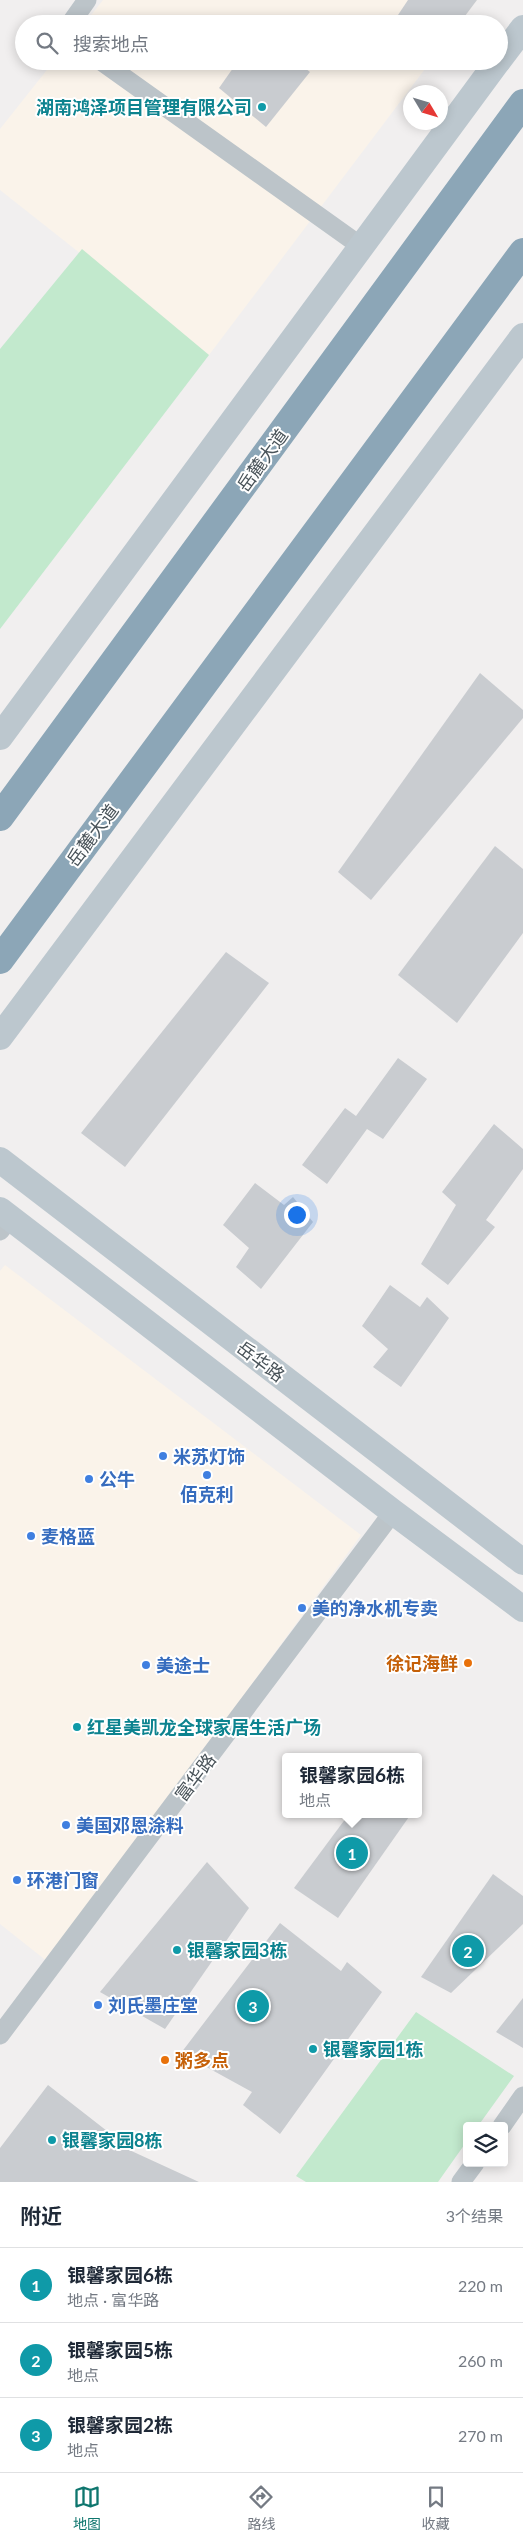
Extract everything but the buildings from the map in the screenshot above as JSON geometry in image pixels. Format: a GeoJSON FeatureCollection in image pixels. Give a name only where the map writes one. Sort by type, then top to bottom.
{"type":"FeatureCollection","features":[{"type":"Feature","properties":{"kind":"highway","name":"岳麓大道"},"geometry":{"type":"LineString","coordinates":[[0,817],[523,104]]}},
{"type":"Feature","properties":{"kind":"highway","name":"岳麓大道"},"geometry":{"type":"LineString","coordinates":[[0,960],[523,252]]}},
{"type":"Feature","properties":{"kind":"street"},"geometry":{"type":"LineString","coordinates":[[76,15],[87,0]]}},
{"type":"Feature","properties":{"kind":"street"},"geometry":{"type":"LineString","coordinates":[[508,49],[523,28]]}},
{"type":"Feature","properties":{"kind":"street"},"geometry":{"type":"LineString","coordinates":[[114,70],[362,248]]}},
{"type":"Feature","properties":{"kind":"street"},"geometry":{"type":"LineString","coordinates":[[0,737],[492,70]]}},
{"type":"Feature","properties":{"kind":"street"},"geometry":{"type":"LineString","coordinates":[[0,1037],[523,336]]}},
{"type":"Feature","properties":{"kind":"street","name":"岳华路"},"geometry":{"type":"LineString","coordinates":[[0,1160],[523,1562]]}},
{"type":"Feature","properties":{"kind":"street"},"geometry":{"type":"LineString","coordinates":[[3,1220],[523,1609]]}},
{"type":"Feature","properties":{"kind":"street","name":"富华路"},"geometry":{"type":"LineString","coordinates":[[0,2035],[393,1512]]}},
{"type":"Feature","properties":{"kind":"street"},"geometry":{"type":"LineString","coordinates":[[505,2122],[523,2096]]}},
{"type":"Feature","properties":{"kind":"street"},"geometry":{"type":"LineString","coordinates":[[461,2182],[472,2167]]}},
{"type":"Feature","properties":{"kind":"shaded area"},"geometry":{"type":"Polygon","coordinates":[[[103,0],[477,0],[466,15],[91,15],[103,0]]]}},
{"type":"Feature","properties":{"kind":"shaded area"},"geometry":{"type":"Polygon","coordinates":[[[47,70],[424,70],[413,85],[403,85],[403,98],[209,355],[0,190],[0,129],[47,70]]]}},
{"type":"Feature","properties":{"kind":"shaded area","name":"红星美凯龙全球家居生活广场"},"geometry":{"type":"Polygon","coordinates":[[[5,1265],[361,1535],[48,1962],[0,1924],[0,1271],[5,1265]]]}},
{"type":"Feature","properties":{"kind":"green space"},"geometry":{"type":"Polygon","coordinates":[[[82,249],[209,355],[0,629],[0,349],[82,249]]]}},
{"type":"Feature","properties":{"kind":"green space"},"geometry":{"type":"Polygon","coordinates":[[[416,2012],[514,2076],[481,2122],[463,2122],[463,2147],[438,2182],[306,2182],[296,2176],[416,2012]]]}},
{"type":"Feature","properties":{"kind":"place","name":"湖南鸿泽项目管理有限公司"},"geometry":{"type":"Point","coordinates":[262,107]}},
{"type":"Feature","properties":{"kind":"place","name":"米苏灯饰"},"geometry":{"type":"Point","coordinates":[163,1456]}},
{"type":"Feature","properties":{"kind":"place","name":"佰克利"},"geometry":{"type":"Point","coordinates":[207,1475]}},
{"type":"Feature","properties":{"kind":"place","name":"公牛"},"geometry":{"type":"Point","coordinates":[89,1479]}},
{"type":"Feature","properties":{"kind":"place","name":"麦格蓝"},"geometry":{"type":"Point","coordinates":[31,1536]}},
{"type":"Feature","properties":{"kind":"place","name":"美的净水机专卖"},"geometry":{"type":"Point","coordinates":[302,1608]}},
{"type":"Feature","properties":{"kind":"place","name":"徐记海鲜"},"geometry":{"type":"Point","coordinates":[468,1663]}},
{"type":"Feature","properties":{"kind":"place","name":"美途士"},"geometry":{"type":"Point","coordinates":[146,1665]}},
{"type":"Feature","properties":{"kind":"place","name":"红星美凯龙全球家居生活广场"},"geometry":{"type":"Point","coordinates":[77,1727]}},
{"type":"Feature","properties":{"kind":"place","name":"美国邓恩涂料"},"geometry":{"type":"Point","coordinates":[66,1825]}},
{"type":"Feature","properties":{"kind":"place","name":"银馨家园6栋"},"geometry":{"type":"Point","coordinates":[352,1853]}},
{"type":"Feature","properties":{"kind":"place","name":"环港门窗"},"geometry":{"type":"Point","coordinates":[17,1880]}},
{"type":"Feature","properties":{"kind":"place","name":"银馨家园3栋"},"geometry":{"type":"Point","coordinates":[177,1950]}},
{"type":"Feature","properties":{"kind":"place","name":"银馨家园5栋"},"geometry":{"type":"Point","coordinates":[468,1951]}},
{"type":"Feature","properties":{"kind":"place","name":"刘氏墨庄堂"},"geometry":{"type":"Point","coordinates":[98,2005]}},
{"type":"Feature","properties":{"kind":"place","name":"银馨家园2栋"},"geometry":{"type":"Point","coordinates":[253,2006]}},
{"type":"Feature","properties":{"kind":"place","name":"银馨家园1栋"},"geometry":{"type":"Point","coordinates":[313,2049]}},
{"type":"Feature","properties":{"kind":"place","name":"粥多点"},"geometry":{"type":"Point","coordinates":[165,2060]}},
{"type":"Feature","properties":{"kind":"place","name":"银馨家园8栋"},"geometry":{"type":"Point","coordinates":[52,2140]}}]}
